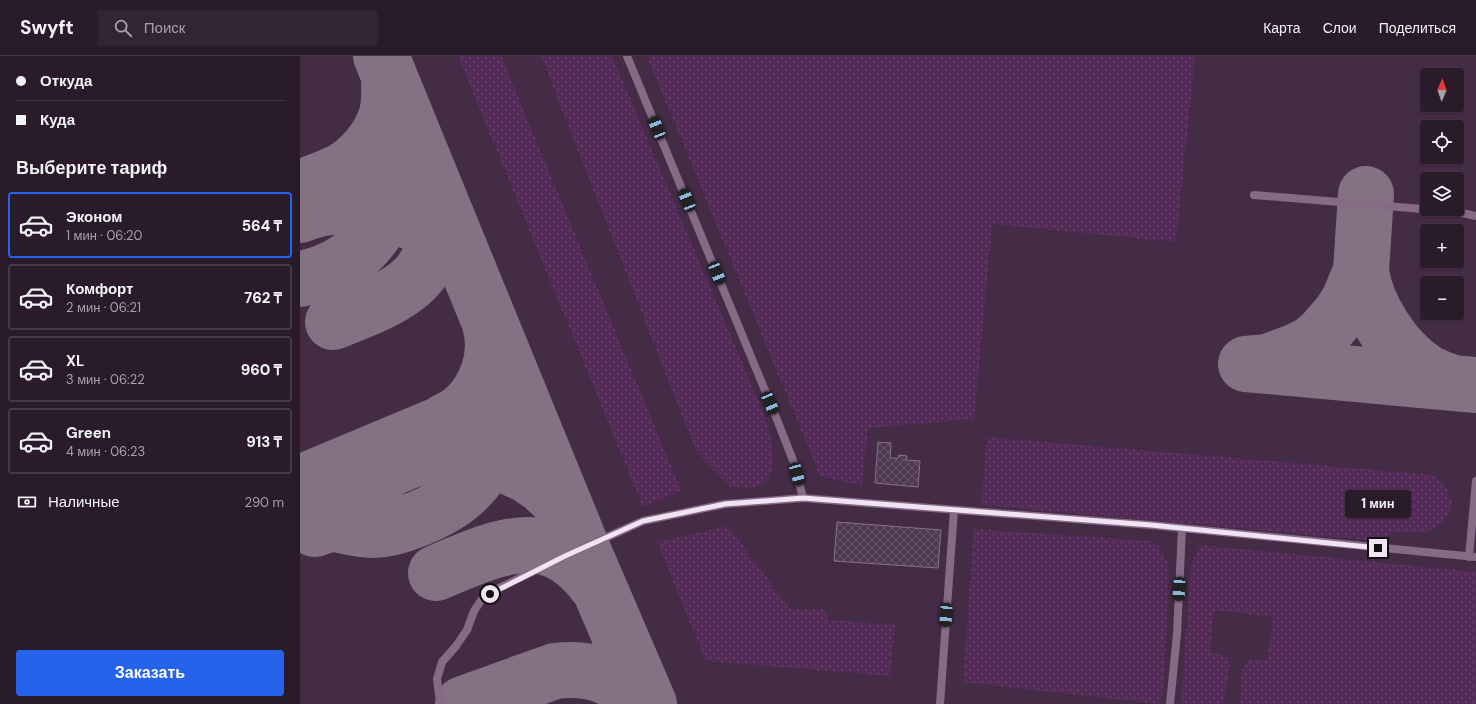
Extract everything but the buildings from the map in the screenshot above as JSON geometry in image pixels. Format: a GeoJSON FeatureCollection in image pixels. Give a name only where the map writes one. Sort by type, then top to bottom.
{"type":"FeatureCollection","features":[{"type":"Feature","properties":{"kind":"lane"},"geometry":{"type":"LineString","coordinates":[[627,56],[776,417],[794,463],[803,498]]}},
{"type":"Feature","properties":{"kind":"lane"},"geometry":{"type":"LineString","coordinates":[[1254,195],[1458,212],[1476,216]]}},
{"type":"Feature","properties":{"kind":"lane"},"geometry":{"type":"LineString","coordinates":[[441,704],[438,695],[437,679],[442,662],[460,641],[467,630],[474,611],[482,599],[499,588],[565,556],[643,521],[725,504],[803,498],[1182,528],[1472,557],[1476,481]]}},
{"type":"Feature","properties":{"kind":"lane"},"geometry":{"type":"LineString","coordinates":[[940,704],[954,510]]}},
{"type":"Feature","properties":{"kind":"lane"},"geometry":{"type":"LineString","coordinates":[[1170,704],[1177,634],[1182,528]]}},
{"type":"Feature","properties":{"kind":"shaded area"},"geometry":{"type":"Polygon","coordinates":[[[300,56],[1476,56],[1476,704],[300,704],[300,56]]]}},
{"type":"Feature","properties":{"kind":"shaded area"},"geometry":{"type":"Polygon","coordinates":[[[458,56],[501,56],[681,490],[643,507],[458,56]]]}},
{"type":"Feature","properties":{"kind":"shaded area"},"geometry":{"type":"Polygon","coordinates":[[[541,56],[612,56],[766,419],[773,459],[770,477],[764,483],[754,487],[731,487],[696,451],[541,56]]]}},
{"type":"Feature","properties":{"kind":"shaded area"},"geometry":{"type":"Polygon","coordinates":[[[647,56],[1195,56],[1176,242],[992,224],[974,419],[868,428],[862,486],[820,476],[647,56]]]}},
{"type":"Feature","properties":{"kind":"shaded area"},"geometry":{"type":"Polygon","coordinates":[[[987,437],[1433,475],[1446,488],[1452,501],[1450,512],[1441,524],[1425,533],[1395,532],[1379,541],[981,505],[987,437]]]}},
{"type":"Feature","properties":{"kind":"shaded area"},"geometry":{"type":"Polygon","coordinates":[[[728,526],[790,609],[824,610],[830,620],[895,625],[890,676],[706,661],[657,542],[728,526]]]}},
{"type":"Feature","properties":{"kind":"shaded area"},"geometry":{"type":"Polygon","coordinates":[[[974,529],[1151,541],[1159,547],[1169,566],[1164,688],[1160,704],[963,682],[974,529]]]}},
{"type":"Feature","properties":{"kind":"shaded area"},"geometry":{"type":"Polygon","coordinates":[[[1201,545],[1476,572],[1476,704],[1240,704],[1242,670],[1250,659],[1267,660],[1273,617],[1214,610],[1210,653],[1221,654],[1228,657],[1230,664],[1224,700],[1221,704],[1181,704],[1191,564],[1201,545]]]}},
{"type":"Feature","properties":{"kind":"taxiway"},"geometry":{"type":"LineString","coordinates":[[381,56],[582,548],[649,704]]}},
{"type":"Feature","properties":{"kind":"taxiway"},"geometry":{"type":"LineString","coordinates":[[300,188],[340,172],[356,161],[369,148],[380,132],[387,114],[389,100],[389,77]]}},
{"type":"Feature","properties":{"kind":"taxiway"},"geometry":{"type":"LineString","coordinates":[[300,279],[325,272],[348,260],[366,244],[383,222],[396,197],[404,174],[406,161],[405,122]]}},
{"type":"Feature","properties":{"kind":"taxiway"},"geometry":{"type":"LineString","coordinates":[[1366,194],[1361,271],[1349,300],[1341,313],[1322,335],[1311,344],[1268,362],[1246,364],[1476,385]]}},
{"type":"Feature","properties":{"kind":"taxiway"},"geometry":{"type":"LineString","coordinates":[[333,322],[379,303],[397,293],[413,281],[425,266],[433,248],[438,225],[438,197]]}},
{"type":"Feature","properties":{"kind":"taxiway"},"geometry":{"type":"LineString","coordinates":[[300,215],[330,207],[361,207],[391,214],[420,226]]}},
{"type":"Feature","properties":{"kind":"taxiway"},"geometry":{"type":"LineString","coordinates":[[1361,271],[1364,285],[1375,313],[1392,340],[1403,352],[1425,371],[1450,382]]}},
{"type":"Feature","properties":{"kind":"taxiway"},"geometry":{"type":"LineString","coordinates":[[300,483],[441,424],[460,413],[477,395],[488,373],[493,349],[490,324]]}},
{"type":"Feature","properties":{"kind":"taxiway"},"geometry":{"type":"LineString","coordinates":[[331,523],[352,528],[373,530],[383,529],[412,521],[444,506],[469,487],[479,475],[495,446],[501,428]]}},
{"type":"Feature","properties":{"kind":"taxiway"},"geometry":{"type":"LineString","coordinates":[[315,529],[331,523],[342,507],[358,492],[373,479],[392,468],[411,460],[429,456],[453,454],[490,458],[527,475],[543,486],[555,497],[566,511]]}},
{"type":"Feature","properties":{"kind":"taxiway"},"geometry":{"type":"LineString","coordinates":[[436,573],[482,554],[503,548],[524,545],[543,547],[563,554],[582,568],[600,590]]}},
{"type":"Feature","properties":{"kind":"taxiway"},"geometry":{"type":"LineString","coordinates":[[463,704],[555,671],[569,670],[582,670],[604,676],[625,687],[645,704]]}},
{"type":"Feature","properties":{"kind":"route"},"geometry":{"type":"LineString","coordinates":[[490,594],[499,588],[565,556],[643,521],[725,504],[803,498],[1151,525],[1378,548]]}}]}
